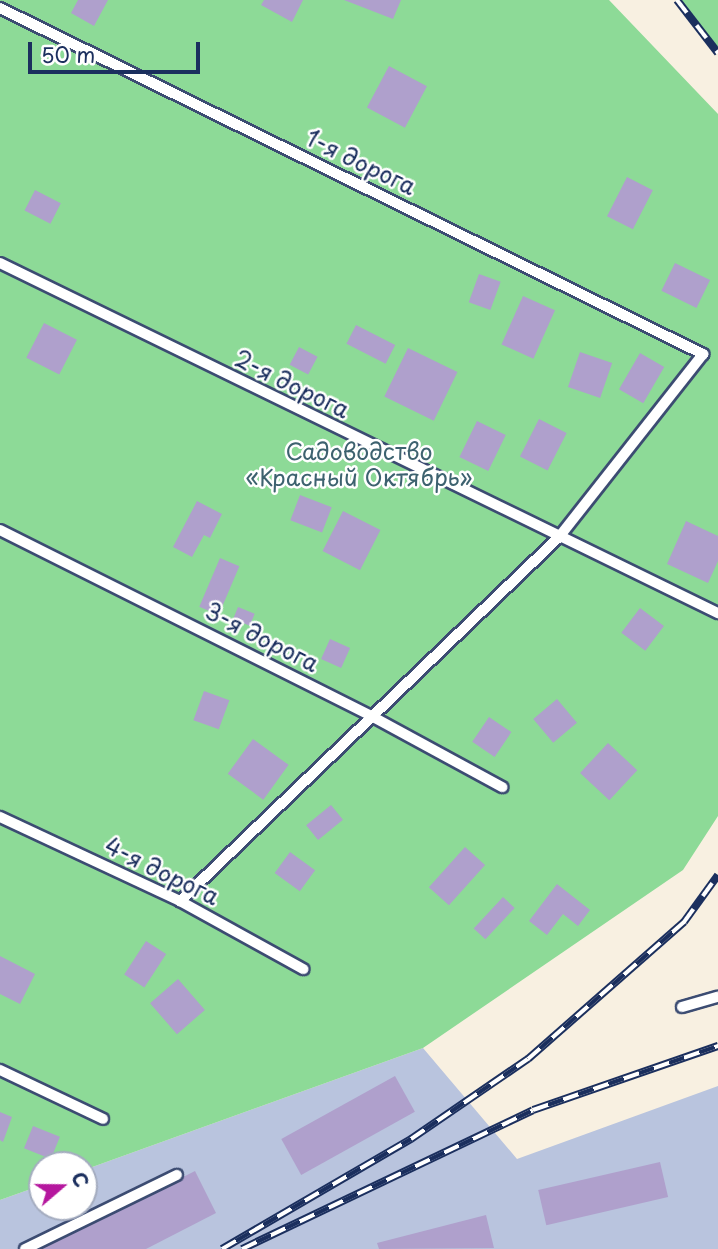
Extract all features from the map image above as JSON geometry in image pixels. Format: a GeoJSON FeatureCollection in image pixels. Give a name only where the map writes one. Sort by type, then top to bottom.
{"type":"FeatureCollection","features":[{"type":"Feature","properties":{"kind":"lane","name":"1-я дорога"},"geometry":{"type":"LineString","coordinates":[[0,8],[703,354],[558,538]]}},
{"type":"Feature","properties":{"kind":"lane","name":"2-я дорога"},"geometry":{"type":"LineString","coordinates":[[0,263],[558,538],[718,613]]}},
{"type":"Feature","properties":{"kind":"lane","name":"3-я дорога"},"geometry":{"type":"LineString","coordinates":[[0,530],[375,718],[502,787]]}},
{"type":"Feature","properties":{"kind":"lane"},"geometry":{"type":"LineString","coordinates":[[180,901],[375,718],[558,538]]}},
{"type":"Feature","properties":{"kind":"lane","name":"4-я дорога"},"geometry":{"type":"LineString","coordinates":[[0,817],[180,901],[303,969]]}},
{"type":"Feature","properties":{"kind":"lane"},"geometry":{"type":"LineString","coordinates":[[682,1006],[718,997]]}},
{"type":"Feature","properties":{"kind":"lane"},"geometry":{"type":"LineString","coordinates":[[0,1070],[103,1119]]}},
{"type":"Feature","properties":{"kind":"lane"},"geometry":{"type":"LineString","coordinates":[[25,1249],[177,1175]]}},
{"type":"Feature","properties":{"kind":"shaded area"},"geometry":{"type":"Polygon","coordinates":[[[423,1048],[517,1159],[718,1086],[718,1249],[0,1249],[0,1200],[28,1190],[28,1221],[98,1221],[98,1165],[423,1048]]]}},
{"type":"Feature","properties":{"kind":"green space","name":"Садоводство «Красный Октябрь»"},"geometry":{"type":"Polygon","coordinates":[[[0,0],[609,0],[718,114],[718,816],[683,870],[423,1048],[98,1165],[98,1151],[28,1151],[28,1190],[0,1200],[0,0]]]}},
{"type":"Feature","properties":{"kind":"green space"},"geometry":{"type":"Polygon","coordinates":[[[681,0],[718,0],[718,48],[681,0]]]}},
{"type":"Feature","properties":{"kind":"building"},"geometry":{"type":"Polygon","coordinates":[[[78,0],[108,0],[94,26],[71,13],[78,0]]]}},
{"type":"Feature","properties":{"kind":"building"},"geometry":{"type":"Polygon","coordinates":[[[264,0],[303,0],[292,22],[261,5],[264,0]]]}},
{"type":"Feature","properties":{"kind":"building"},"geometry":{"type":"Polygon","coordinates":[[[344,0],[401,0],[393,19],[344,0]]]}},
{"type":"Feature","properties":{"kind":"building"},"geometry":{"type":"Polygon","coordinates":[[[389,66],[427,86],[405,128],[367,107],[389,66]]]}},
{"type":"Feature","properties":{"kind":"building"},"geometry":{"type":"Polygon","coordinates":[[[627,177],[653,190],[633,229],[607,216],[627,177]]]}},
{"type":"Feature","properties":{"kind":"building"},"geometry":{"type":"Polygon","coordinates":[[[35,190],[61,203],[50,224],[25,210],[35,190]]]}},
{"type":"Feature","properties":{"kind":"building"},"geometry":{"type":"Polygon","coordinates":[[[675,263],[710,280],[696,308],[661,291],[675,263]]]}},
{"type":"Feature","properties":{"kind":"building"},"geometry":{"type":"Polygon","coordinates":[[[479,274],[501,282],[490,310],[469,302],[479,274]]]}},
{"type":"Feature","properties":{"kind":"building"},"geometry":{"type":"Polygon","coordinates":[[[523,296],[555,310],[533,359],[501,344],[523,296]]]}},
{"type":"Feature","properties":{"kind":"building"},"geometry":{"type":"Polygon","coordinates":[[[44,323],[77,340],[59,375],[26,358],[44,323]]]}},
{"type":"Feature","properties":{"kind":"building"},"geometry":{"type":"Polygon","coordinates":[[[356,325],[395,345],[386,364],[346,344],[356,325]]]}},
{"type":"Feature","properties":{"kind":"building"},"geometry":{"type":"Polygon","coordinates":[[[299,347],[318,357],[308,375],[290,365],[299,347]]]}},
{"type":"Feature","properties":{"kind":"building"},"geometry":{"type":"Polygon","coordinates":[[[408,348],[457,372],[434,421],[384,397],[408,348]]]}},
{"type":"Feature","properties":{"kind":"building"},"geometry":{"type":"Polygon","coordinates":[[[580,352],[612,363],[600,398],[568,387],[580,352]]]}},
{"type":"Feature","properties":{"kind":"building"},"geometry":{"type":"Polygon","coordinates":[[[640,353],[664,367],[643,403],[619,389],[640,353]]]}},
{"type":"Feature","properties":{"kind":"building"},"geometry":{"type":"Polygon","coordinates":[[[539,419],[567,433],[548,470],[520,456],[539,419]]]}},
{"type":"Feature","properties":{"kind":"building"},"geometry":{"type":"Polygon","coordinates":[[[477,421],[506,435],[488,471],[459,457],[477,421]]]}},
{"type":"Feature","properties":{"kind":"building"},"geometry":{"type":"Polygon","coordinates":[[[300,495],[332,507],[322,532],[290,520],[300,495]]]}},
{"type":"Feature","properties":{"kind":"building"},"geometry":{"type":"Polygon","coordinates":[[[197,501],[222,514],[210,538],[204,535],[192,557],[173,547],[197,501]]]}},
{"type":"Feature","properties":{"kind":"building"},"geometry":{"type":"Polygon","coordinates":[[[343,511],[380,530],[360,570],[323,551],[343,511]]]}},
{"type":"Feature","properties":{"kind":"building"},"geometry":{"type":"Polygon","coordinates":[[[686,521],[718,536],[718,561],[708,583],[667,564],[686,521]]]}},
{"type":"Feature","properties":{"kind":"building"},"geometry":{"type":"Polygon","coordinates":[[[220,558],[239,566],[219,615],[199,607],[220,558]]]}},
{"type":"Feature","properties":{"kind":"building"},"geometry":{"type":"Polygon","coordinates":[[[238,607],[255,614],[250,626],[233,619],[238,607]]]}},
{"type":"Feature","properties":{"kind":"building"},"geometry":{"type":"Polygon","coordinates":[[[640,608],[664,626],[645,651],[621,633],[640,608]]]}},
{"type":"Feature","properties":{"kind":"building"},"geometry":{"type":"Polygon","coordinates":[[[330,639],[350,648],[341,668],[321,659],[330,639]]]}},
{"type":"Feature","properties":{"kind":"building"},"geometry":{"type":"Polygon","coordinates":[[[204,691],[229,700],[219,729],[193,720],[204,691]]]}},
{"type":"Feature","properties":{"kind":"building"},"geometry":{"type":"Polygon","coordinates":[[[557,699],[577,723],[553,743],[533,719],[557,699]]]}},
{"type":"Feature","properties":{"kind":"building"},"geometry":{"type":"Polygon","coordinates":[[[489,717],[511,732],[495,757],[472,742],[489,717]]]}},
{"type":"Feature","properties":{"kind":"building"},"geometry":{"type":"Polygon","coordinates":[[[253,739],[289,765],[263,800],[228,774],[253,739]]]}},
{"type":"Feature","properties":{"kind":"building"},"geometry":{"type":"Polygon","coordinates":[[[608,743],[637,770],[609,800],[580,773],[608,743]]]}},
{"type":"Feature","properties":{"kind":"building"},"geometry":{"type":"Polygon","coordinates":[[[331,805],[343,820],[318,840],[306,825],[331,805]]]}},
{"type":"Feature","properties":{"kind":"building"},"geometry":{"type":"Polygon","coordinates":[[[465,847],[485,865],[449,905],[429,887],[465,847]]]}},
{"type":"Feature","properties":{"kind":"building"},"geometry":{"type":"Polygon","coordinates":[[[290,852],[315,870],[300,891],[275,873],[290,852]]]}},
{"type":"Feature","properties":{"kind":"building"},"geometry":{"type":"Polygon","coordinates":[[[557,884],[590,910],[578,926],[563,914],[547,935],[529,921],[557,884]]]}},
{"type":"Feature","properties":{"kind":"building"},"geometry":{"type":"Polygon","coordinates":[[[503,897],[515,908],[485,939],[474,928],[503,897]]]}},
{"type":"Feature","properties":{"kind":"building"},"geometry":{"type":"Polygon","coordinates":[[[146,941],[166,954],[144,988],[124,975],[146,941]]]}},
{"type":"Feature","properties":{"kind":"building"},"geometry":{"type":"Polygon","coordinates":[[[0,956],[35,974],[20,1004],[0,994],[0,956]]]}},
{"type":"Feature","properties":{"kind":"building"},"geometry":{"type":"Polygon","coordinates":[[[178,979],[205,1010],[177,1034],[150,1003],[178,979]]]}},
{"type":"Feature","properties":{"kind":"building"},"geometry":{"type":"Polygon","coordinates":[[[395,1076],[415,1112],[301,1175],[281,1139],[395,1076]]]}},
{"type":"Feature","properties":{"kind":"building"},"geometry":{"type":"Polygon","coordinates":[[[0,1112],[12,1117],[3,1142],[0,1140],[0,1112]]]}},
{"type":"Feature","properties":{"kind":"building"},"geometry":{"type":"Polygon","coordinates":[[[33,1126],[60,1137],[54,1151],[31,1151],[24,1148],[33,1126]]]}},
{"type":"Feature","properties":{"kind":"building"},"geometry":{"type":"Polygon","coordinates":[[[660,1162],[668,1197],[546,1225],[538,1190],[660,1162]]]}},
{"type":"Feature","properties":{"kind":"building"},"geometry":{"type":"Polygon","coordinates":[[[195,1171],[216,1213],[146,1249],[41,1249],[195,1171]]]}},
{"type":"Feature","properties":{"kind":"building"},"geometry":{"type":"Polygon","coordinates":[[[486,1215],[494,1248],[379,1249],[377,1243],[486,1215]]]}},
{"type":"Feature","properties":{"kind":"railway"},"geometry":{"type":"LineString","coordinates":[[677,0],[718,53]]}},
{"type":"Feature","properties":{"kind":"railway"},"geometry":{"type":"LineString","coordinates":[[222,1249],[411,1139],[528,1059],[684,922],[718,875]]}},
{"type":"Feature","properties":{"kind":"railway"},"geometry":{"type":"LineString","coordinates":[[242,1249],[533,1110],[718,1046]]}}]}
